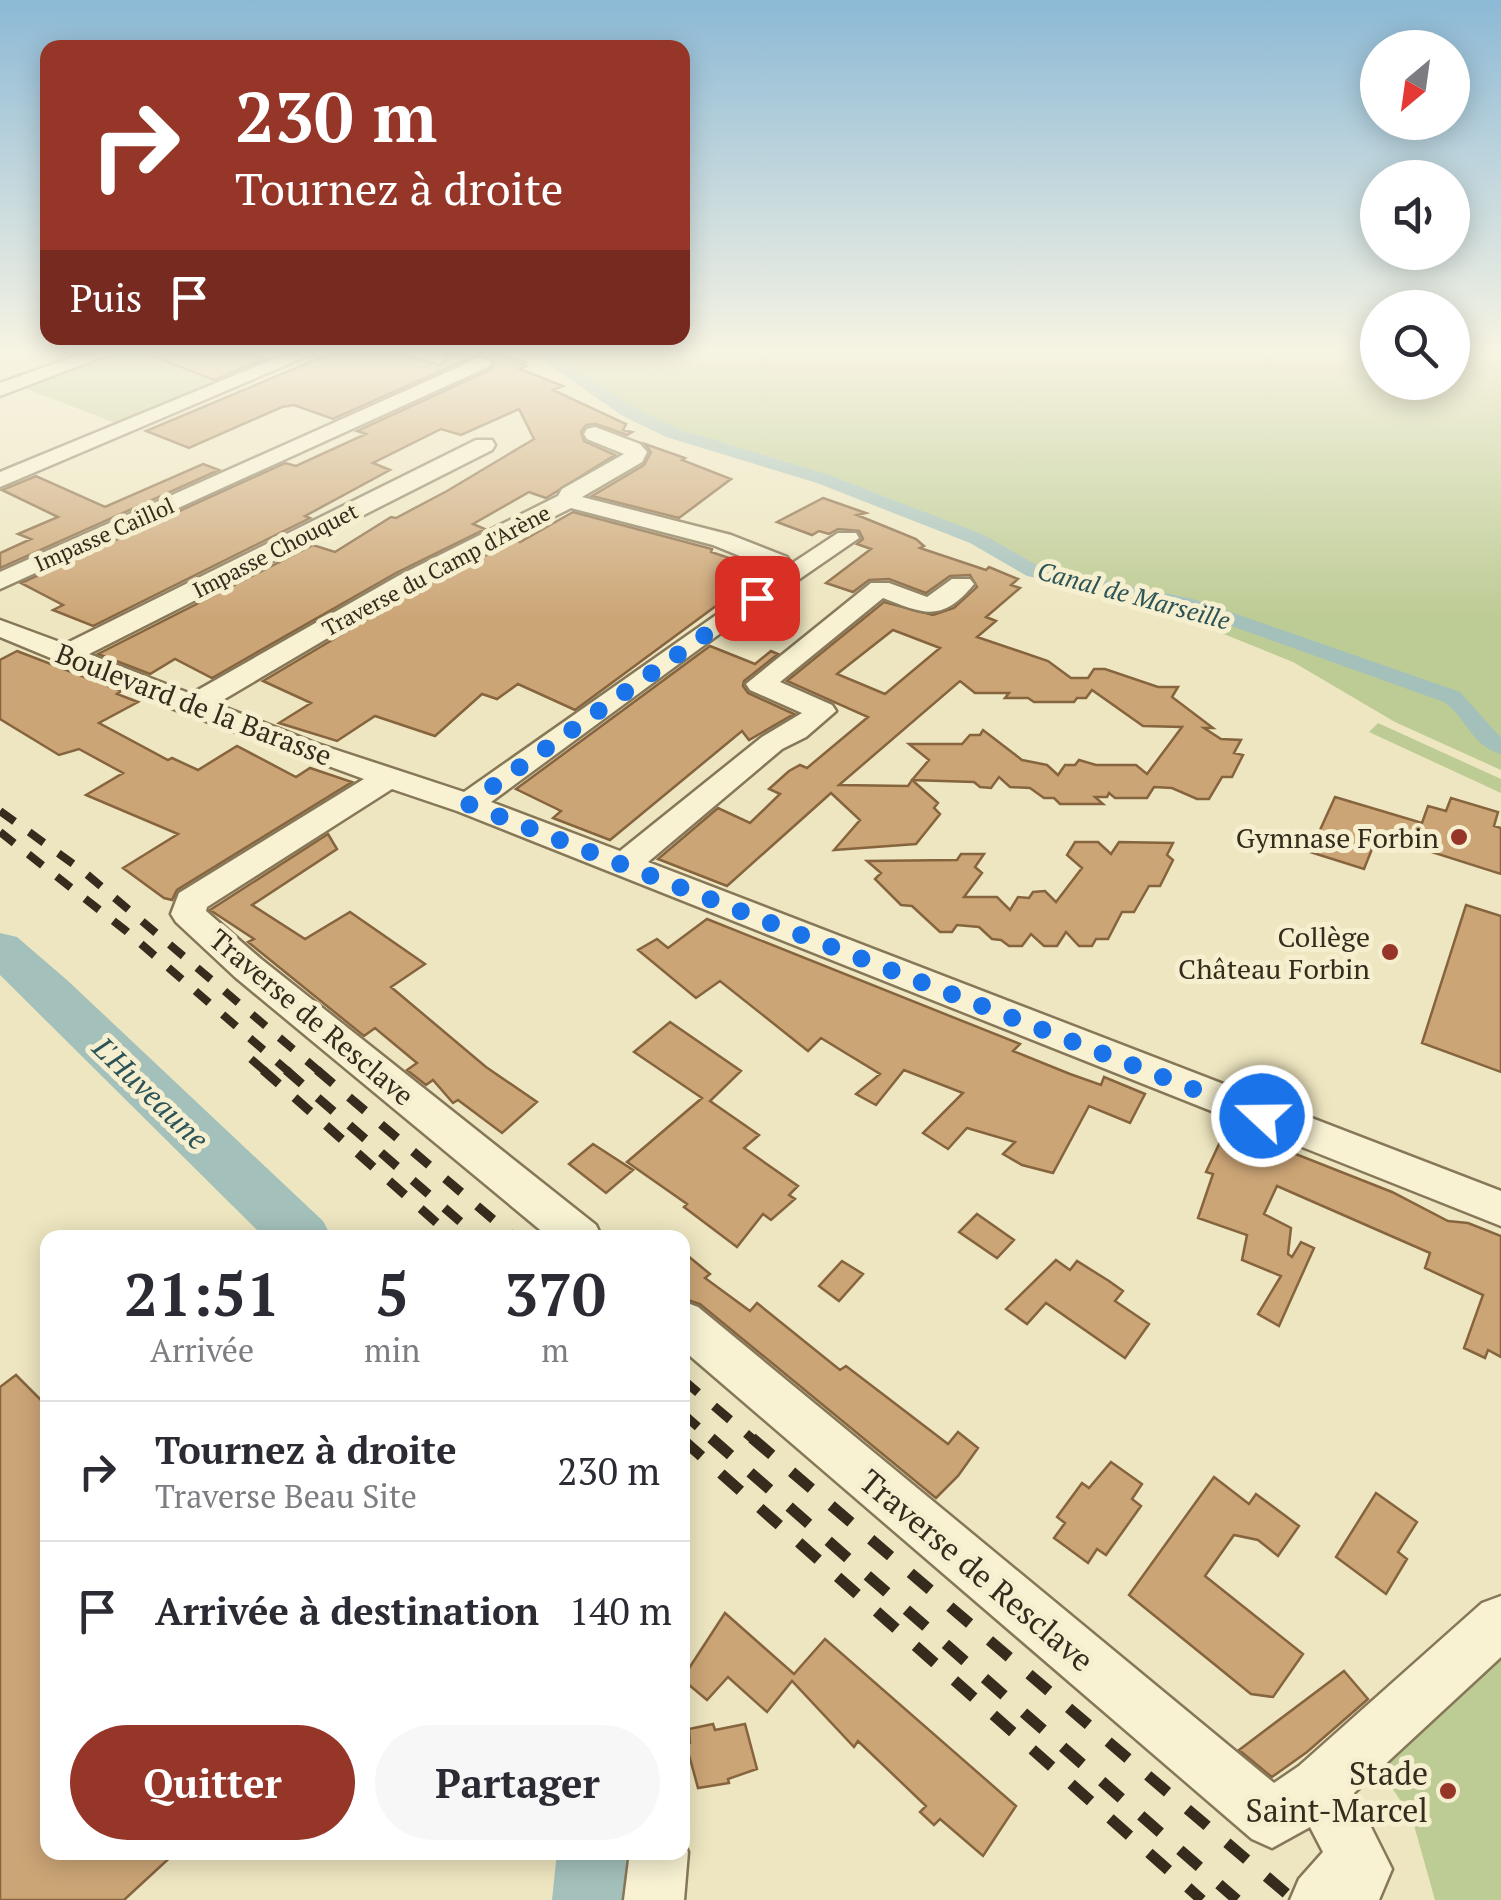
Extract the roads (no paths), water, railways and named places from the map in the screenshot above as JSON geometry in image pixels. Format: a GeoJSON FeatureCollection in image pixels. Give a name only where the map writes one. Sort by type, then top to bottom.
{"type":"FeatureCollection","features":[{"type":"Feature","properties":{"kind":"street"},"geometry":{"type":"LineString","coordinates":[[0,480],[94,441]]}},
{"type":"Feature","properties":{"kind":"street","name":"Impasse Caillol"},"geometry":{"type":"LineString","coordinates":[[0,580],[309,441]]}},
{"type":"Feature","properties":{"kind":"street","name":"Traverse du Camp d'Arène"},"geometry":{"type":"LineString","coordinates":[[191,706],[407,582],[568,500],[570,494],[636,452],[610,441]]}},
{"type":"Feature","properties":{"kind":"street","name":"Impasse Chouquet"},"geometry":{"type":"LineString","coordinates":[[65,656],[484,446]]}},
{"type":"Feature","properties":{"kind":"street"},"geometry":{"type":"LineString","coordinates":[[568,500],[722,540],[778,562],[782,582]]}},
{"type":"Feature","properties":{"kind":"street"},"geometry":{"type":"LineString","coordinates":[[468,804],[709,629],[847,538]]}},
{"type":"Feature","properties":{"kind":"street"},"geometry":{"type":"LineString","coordinates":[[624,865],[772,743],[796,732],[822,711],[760,684],[880,588],[930,607],[961,584]]}},
{"type":"Feature","properties":{"kind":"street","name":"Boulevard de la Barasse"},"geometry":{"type":"LineString","coordinates":[[0,628],[191,706],[468,804],[1501,1210]]}},
{"type":"Feature","properties":{"kind":"street","name":"Traverse de Resclave"},"geometry":{"type":"LineString","coordinates":[[389,777],[191,901],[188,914],[248,968],[571,1230]]}},
{"type":"Feature","properties":{"kind":"street","name":"Traverse de Resclave"},"geometry":{"type":"LineString","coordinates":[[690,1328],[1272,1818],[1319,1786]]}},
{"type":"Feature","properties":{"kind":"street"},"geometry":{"type":"LineString","coordinates":[[1346,1885],[1319,1786],[1501,1622]]}},
{"type":"Feature","properties":{"kind":"street"},"geometry":{"type":"LineString","coordinates":[[654,1900],[658,1860]]}},
{"type":"Feature","properties":{"kind":"waterway","name":"Canal de Marseille"},"geometry":{"type":"LineString","coordinates":[[697,441],[823,479],[977,539],[1034,572],[1186,603],[1452,697],[1466,709],[1483,735],[1501,747]]}},
{"type":"Feature","properties":{"kind":"waterway","name":"L'Huveaune"},"geometry":{"type":"LineString","coordinates":[[0,949],[50,992],[295,1230]]}},
{"type":"Feature","properties":{"kind":"waterway","name":"L'Huveaune"},"geometry":{"type":"LineString","coordinates":[[592,1900],[596,1860]]}},
{"type":"Feature","properties":{"kind":"railway"},"geometry":{"type":"LineString","coordinates":[[0,811],[83,871],[320,1072]]}},
{"type":"Feature","properties":{"kind":"railway"},"geometry":{"type":"LineString","coordinates":[[0,832],[125,930],[289,1072]]}},
{"type":"Feature","properties":{"kind":"railway"},"geometry":{"type":"LineString","coordinates":[[251,1059],[266,1072]]}},
{"type":"Feature","properties":{"kind":"railway"},"geometry":{"type":"LineString","coordinates":[[263,1070],[445,1230]]}},
{"type":"Feature","properties":{"kind":"railway"},"geometry":{"type":"LineString","coordinates":[[286,1070],[470,1230]]}},
{"type":"Feature","properties":{"kind":"railway"},"geometry":{"type":"LineString","coordinates":[[317,1070],[506,1230]]}},
{"type":"Feature","properties":{"kind":"railway"},"geometry":{"type":"LineString","coordinates":[[690,1386],[755,1441]]}},
{"type":"Feature","properties":{"kind":"railway"},"geometry":{"type":"LineString","coordinates":[[690,1420],[714,1441]]}},
{"type":"Feature","properties":{"kind":"railway"},"geometry":{"type":"LineString","coordinates":[[711,1438],[1237,1900]]}},
{"type":"Feature","properties":{"kind":"railway"},"geometry":{"type":"LineString","coordinates":[[752,1438],[1294,1900]]}},
{"type":"Feature","properties":{"kind":"railway"},"geometry":{"type":"LineString","coordinates":[[690,1446],[1202,1900]]}},
{"type":"Feature","properties":{"kind":"place","name":"Gymnase Forbin"},"geometry":{"type":"Point","coordinates":[1459,837]}},
{"type":"Feature","properties":{"kind":"place","name":"Collège Château Forbin"},"geometry":{"type":"Point","coordinates":[1390,952]}},
{"type":"Feature","properties":{"kind":"place","name":"Stade Saint-Marcel"},"geometry":{"type":"Point","coordinates":[1448,1791]}}]}
